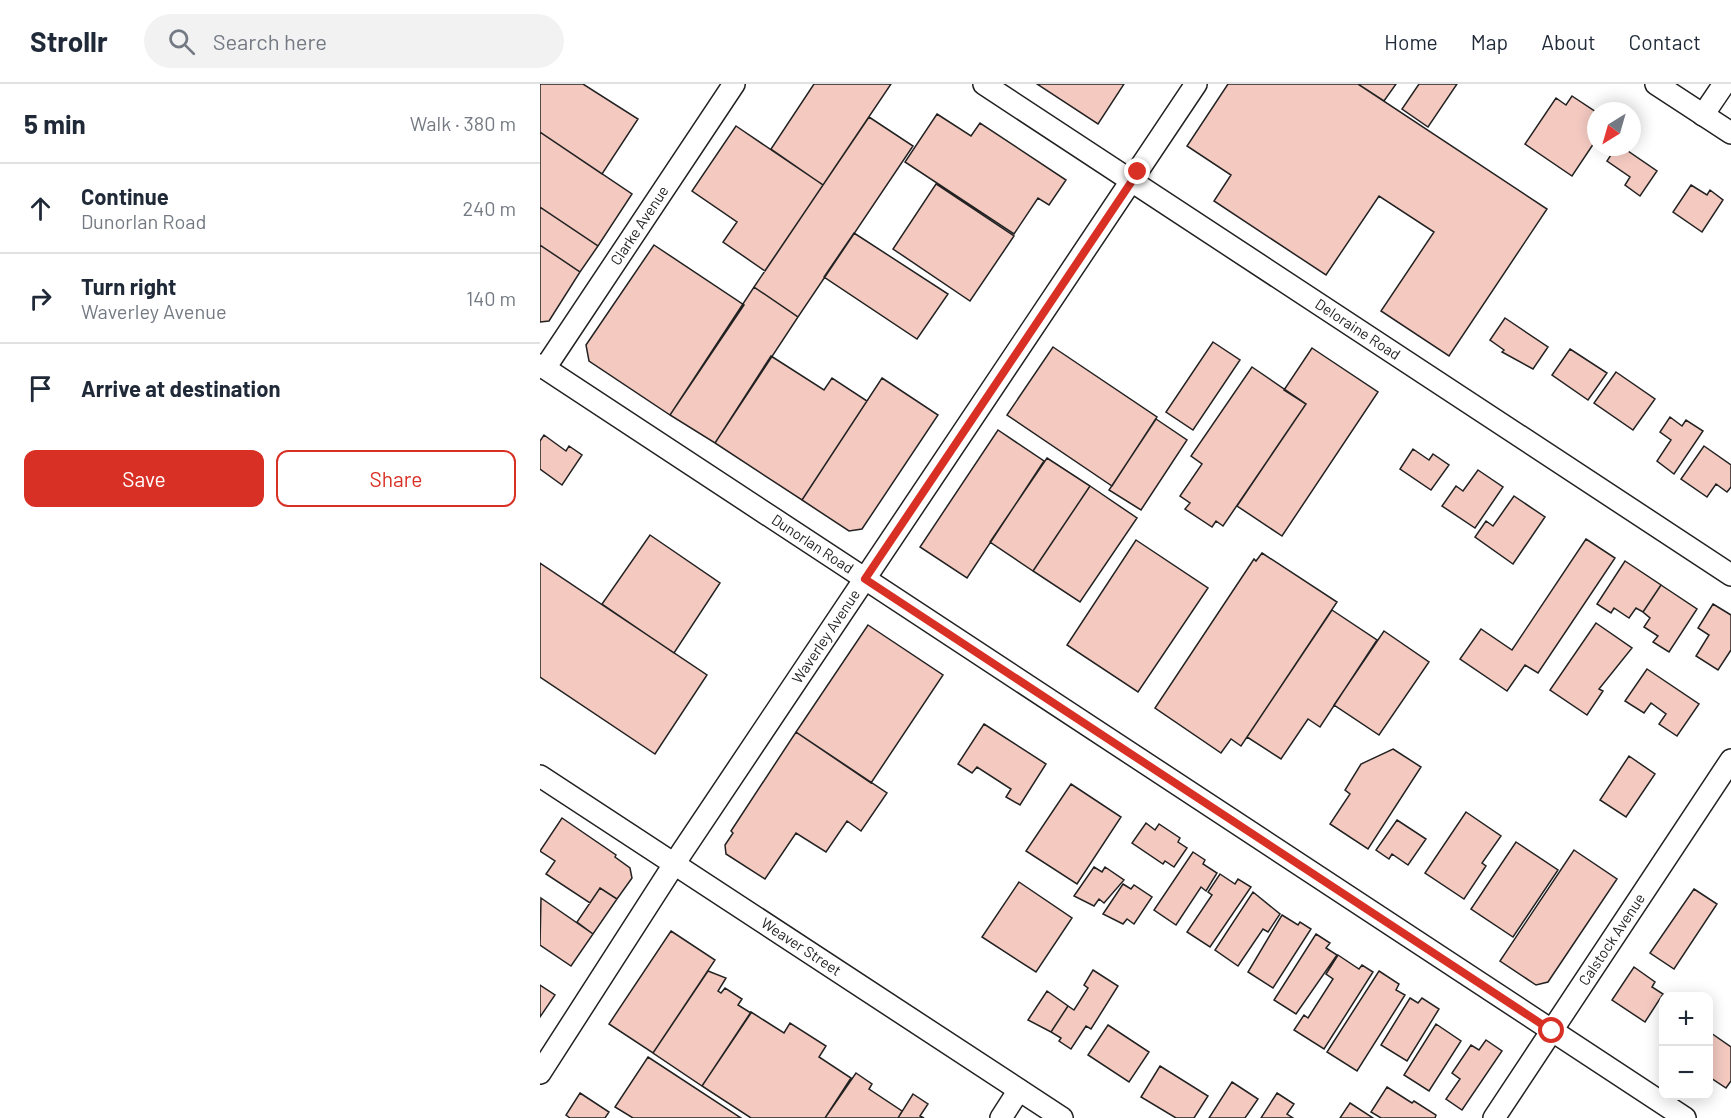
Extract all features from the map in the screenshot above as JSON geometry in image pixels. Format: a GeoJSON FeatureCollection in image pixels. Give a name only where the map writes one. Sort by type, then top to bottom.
{"type":"FeatureCollection","features":[{"type":"Feature","properties":{"kind":"street","name":"Clarke Avenue"},"geometry":{"type":"LineString","coordinates":[[543,367],[734,84]]}},
{"type":"Feature","properties":{"kind":"street","name":"Deloraine Road"},"geometry":{"type":"LineString","coordinates":[[984,84],[1731,576]]}},
{"type":"Feature","properties":{"kind":"street","name":"Waverley Avenue"},"geometry":{"type":"LineString","coordinates":[[540,1073],[674,865],[1132,183],[1196,84]]}},
{"type":"Feature","properties":{"kind":"street"},"geometry":{"type":"LineString","coordinates":[[1656,84],[1731,134]]}},
{"type":"Feature","properties":{"kind":"street"},"geometry":{"type":"LineString","coordinates":[[1703,115],[1724,84]]}},
{"type":"Feature","properties":{"kind":"street","name":"Dunorlan Road"},"geometry":{"type":"LineString","coordinates":[[543,367],[1685,1118]]}},
{"type":"Feature","properties":{"kind":"street","name":"Calstock Avenue"},"geometry":{"type":"LineString","coordinates":[[1494,1118],[1731,760]]}},
{"type":"Feature","properties":{"kind":"street","name":"Weaver Street"},"geometry":{"type":"LineString","coordinates":[[540,776],[1062,1118]]}},
{"type":"Feature","properties":{"kind":"street"},"geometry":{"type":"LineString","coordinates":[[1001,1118],[1019,1090]]}},
{"type":"Feature","properties":{"kind":"building"},"geometry":{"type":"Polygon","coordinates":[[[540,84],[583,84],[638,119],[602,174],[540,132],[540,84]]]}},
{"type":"Feature","properties":{"kind":"building"},"geometry":{"type":"Polygon","coordinates":[[[814,84],[891,84],[823,185],[771,149],[814,84]]]}},
{"type":"Feature","properties":{"kind":"building"},"geometry":{"type":"Polygon","coordinates":[[[1037,84],[1124,84],[1098,124],[1037,84]]]}},
{"type":"Feature","properties":{"kind":"building"},"geometry":{"type":"Polygon","coordinates":[[[1228,84],[1358,84],[1547,209],[1449,356],[1381,311],[1434,232],[1379,196],[1326,275],[1214,201],[1231,175],[1187,146],[1228,84]]]}},
{"type":"Feature","properties":{"kind":"building"},"geometry":{"type":"Polygon","coordinates":[[[1358,84],[1396,84],[1384,101],[1358,84]]]}},
{"type":"Feature","properties":{"kind":"building"},"geometry":{"type":"Polygon","coordinates":[[[1419,84],[1457,84],[1428,127],[1402,109],[1419,84]]]}},
{"type":"Feature","properties":{"kind":"building"},"geometry":{"type":"Polygon","coordinates":[[[1572,96],[1587,106],[1587,154],[1572,176],[1525,144],[1556,98],[1566,105],[1572,96]]]}},
{"type":"Feature","properties":{"kind":"building"},"geometry":{"type":"Polygon","coordinates":[[[937,114],[971,136],[980,123],[1066,180],[1049,205],[1038,198],[1014,234],[905,162],[937,114]]]}},
{"type":"Feature","properties":{"kind":"building"},"geometry":{"type":"Polygon","coordinates":[[[869,117],[913,146],[798,317],[754,287],[869,117]]]}},
{"type":"Feature","properties":{"kind":"building"},"geometry":{"type":"Polygon","coordinates":[[[736,126],[823,185],[765,271],[723,242],[737,222],[692,191],[736,126]]]}},
{"type":"Feature","properties":{"kind":"building"},"geometry":{"type":"Polygon","coordinates":[[[540,132],[632,194],[598,246],[540,207],[540,132]]]}},
{"type":"Feature","properties":{"kind":"building"},"geometry":{"type":"Polygon","coordinates":[[[1610,156],[1635,156],[1657,171],[1640,196],[1625,185],[1630,177],[1607,161],[1610,156]]]}},
{"type":"Feature","properties":{"kind":"building"},"geometry":{"type":"Polygon","coordinates":[[[936,184],[1014,236],[970,301],[893,249],[936,184]]]}},
{"type":"Feature","properties":{"kind":"building"},"geometry":{"type":"Polygon","coordinates":[[[1691,185],[1707,195],[1710,190],[1723,200],[1702,232],[1673,212],[1691,185]]]}},
{"type":"Feature","properties":{"kind":"building"},"geometry":{"type":"Polygon","coordinates":[[[540,207],[598,246],[580,272],[540,245],[540,207]]]}},
{"type":"Feature","properties":{"kind":"building"},"geometry":{"type":"Polygon","coordinates":[[[854,233],[948,294],[917,339],[824,277],[854,233]]]}},
{"type":"Feature","properties":{"kind":"building"},"geometry":{"type":"Polygon","coordinates":[[[540,245],[580,272],[549,321],[540,322],[540,245]]]}},
{"type":"Feature","properties":{"kind":"building"},"geometry":{"type":"Polygon","coordinates":[[[654,245],[744,305],[670,415],[589,361],[586,345],[654,245]]]}},
{"type":"Feature","properties":{"kind":"building"},"geometry":{"type":"Polygon","coordinates":[[[754,287],[798,317],[715,443],[670,415],[754,287]]]}},
{"type":"Feature","properties":{"kind":"building"},"geometry":{"type":"Polygon","coordinates":[[[1505,318],[1548,347],[1533,369],[1502,352],[1504,350],[1490,340],[1505,318]]]}},
{"type":"Feature","properties":{"kind":"building"},"geometry":{"type":"Polygon","coordinates":[[[1213,342],[1240,360],[1193,430],[1166,412],[1213,342]]]}},
{"type":"Feature","properties":{"kind":"building"},"geometry":{"type":"Polygon","coordinates":[[[1053,347],[1157,417],[1112,486],[1007,415],[1053,347]]]}},
{"type":"Feature","properties":{"kind":"building"},"geometry":{"type":"Polygon","coordinates":[[[1312,348],[1378,392],[1282,536],[1237,506],[1306,404],[1284,390],[1312,348]]]}},
{"type":"Feature","properties":{"kind":"building"},"geometry":{"type":"Polygon","coordinates":[[[1570,349],[1607,373],[1588,400],[1552,375],[1570,349]]]}},
{"type":"Feature","properties":{"kind":"building"},"geometry":{"type":"Polygon","coordinates":[[[771,356],[824,390],[832,378],[867,401],[802,500],[715,443],[771,356]]]}},
{"type":"Feature","properties":{"kind":"building"},"geometry":{"type":"Polygon","coordinates":[[[1252,367],[1306,404],[1223,526],[1216,521],[1212,527],[1185,509],[1190,503],[1180,496],[1202,464],[1191,456],[1252,367]]]}},
{"type":"Feature","properties":{"kind":"building"},"geometry":{"type":"Polygon","coordinates":[[[1616,372],[1655,399],[1633,430],[1594,403],[1616,372]]]}},
{"type":"Feature","properties":{"kind":"building"},"geometry":{"type":"Polygon","coordinates":[[[882,378],[938,415],[862,529],[849,531],[802,500],[882,378]]]}},
{"type":"Feature","properties":{"kind":"building"},"geometry":{"type":"Polygon","coordinates":[[[1670,417],[1682,426],[1686,420],[1703,431],[1674,474],[1657,461],[1671,440],[1660,432],[1670,417]]]}},
{"type":"Feature","properties":{"kind":"building"},"geometry":{"type":"Polygon","coordinates":[[[1156,419],[1187,440],[1141,510],[1109,490],[1156,419]]]}},
{"type":"Feature","properties":{"kind":"building"},"geometry":{"type":"Polygon","coordinates":[[[998,430],[1044,461],[967,578],[920,547],[998,430]]]}},
{"type":"Feature","properties":{"kind":"building"},"geometry":{"type":"Polygon","coordinates":[[[544,435],[566,451],[569,446],[582,455],[562,485],[540,469],[540,441],[544,435]]]}},
{"type":"Feature","properties":{"kind":"building"},"geometry":{"type":"Polygon","coordinates":[[[1704,446],[1731,465],[1731,487],[1727,492],[1716,484],[1707,497],[1681,479],[1704,446]]]}},
{"type":"Feature","properties":{"kind":"building"},"geometry":{"type":"Polygon","coordinates":[[[1413,449],[1429,460],[1433,454],[1449,465],[1431,490],[1400,469],[1413,449]]]}},
{"type":"Feature","properties":{"kind":"building"},"geometry":{"type":"Polygon","coordinates":[[[1047,458],[1090,486],[1033,571],[990,542],[1047,458]]]}},
{"type":"Feature","properties":{"kind":"building"},"geometry":{"type":"Polygon","coordinates":[[[1478,470],[1503,487],[1475,528],[1442,506],[1456,486],[1463,491],[1478,470]]]}},
{"type":"Feature","properties":{"kind":"building"},"geometry":{"type":"Polygon","coordinates":[[[1090,486],[1137,518],[1080,602],[1033,571],[1090,486]]]}},
{"type":"Feature","properties":{"kind":"building"},"geometry":{"type":"Polygon","coordinates":[[[1514,496],[1545,517],[1513,564],[1475,537],[1486,521],[1493,526],[1514,496]]]}},
{"type":"Feature","properties":{"kind":"building"},"geometry":{"type":"Polygon","coordinates":[[[650,535],[720,583],[674,653],[602,604],[650,535]]]}},
{"type":"Feature","properties":{"kind":"building"},"geometry":{"type":"Polygon","coordinates":[[[1586,539],[1615,558],[1538,673],[1525,665],[1507,691],[1460,659],[1481,629],[1512,650],[1586,539]]]}},
{"type":"Feature","properties":{"kind":"building"},"geometry":{"type":"Polygon","coordinates":[[[1136,540],[1208,588],[1138,692],[1067,645],[1136,540]]]}},
{"type":"Feature","properties":{"kind":"building"},"geometry":{"type":"Polygon","coordinates":[[[1262,553],[1337,602],[1241,746],[1231,739],[1221,753],[1155,708],[1254,559],[1256,561],[1262,553]]]}},
{"type":"Feature","properties":{"kind":"building"},"geometry":{"type":"Polygon","coordinates":[[[1625,561],[1661,585],[1643,612],[1636,608],[1629,618],[1614,608],[1611,613],[1597,604],[1625,561]]]}},
{"type":"Feature","properties":{"kind":"building"},"geometry":{"type":"Polygon","coordinates":[[[540,563],[707,675],[655,754],[540,677],[540,563]]]}},
{"type":"Feature","properties":{"kind":"building"},"geometry":{"type":"Polygon","coordinates":[[[1661,585],[1697,609],[1669,652],[1653,642],[1658,636],[1644,627],[1650,618],[1643,612],[1661,585]]]}},
{"type":"Feature","properties":{"kind":"building"},"geometry":{"type":"Polygon","coordinates":[[[1713,604],[1731,615],[1731,650],[1718,670],[1696,656],[1709,635],[1698,628],[1713,604]]]}},
{"type":"Feature","properties":{"kind":"building"},"geometry":{"type":"Polygon","coordinates":[[[1332,610],[1377,640],[1320,727],[1308,719],[1281,759],[1247,737],[1332,610]]]}},
{"type":"Feature","properties":{"kind":"building"},"geometry":{"type":"Polygon","coordinates":[[[1596,623],[1632,648],[1599,689],[1603,691],[1587,715],[1550,690],[1596,623]]]}},
{"type":"Feature","properties":{"kind":"building"},"geometry":{"type":"Polygon","coordinates":[[[868,625],[943,675],[871,783],[796,732],[868,625]]]}},
{"type":"Feature","properties":{"kind":"building"},"geometry":{"type":"Polygon","coordinates":[[[1384,631],[1429,662],[1379,735],[1334,705],[1384,631]]]}},
{"type":"Feature","properties":{"kind":"building"},"geometry":{"type":"Polygon","coordinates":[[[1647,669],[1699,704],[1677,736],[1659,724],[1666,714],[1651,703],[1644,713],[1625,701],[1647,669]]]}},
{"type":"Feature","properties":{"kind":"building"},"geometry":{"type":"Polygon","coordinates":[[[984,724],[1046,764],[1020,805],[1006,797],[1011,789],[977,767],[972,773],[958,764],[984,724]]]}},
{"type":"Feature","properties":{"kind":"building"},"geometry":{"type":"Polygon","coordinates":[[[796,732],[887,793],[861,831],[847,821],[826,852],[796,833],[765,879],[726,854],[725,845],[733,833],[731,831],[796,732]]]}},
{"type":"Feature","properties":{"kind":"building"},"geometry":{"type":"Polygon","coordinates":[[[1393,749],[1421,767],[1368,849],[1330,824],[1350,794],[1345,790],[1361,764],[1393,749]]]}},
{"type":"Feature","properties":{"kind":"building"},"geometry":{"type":"Polygon","coordinates":[[[1629,756],[1655,774],[1626,817],[1600,800],[1629,756]]]}},
{"type":"Feature","properties":{"kind":"building"},"geometry":{"type":"Polygon","coordinates":[[[1071,784],[1121,817],[1077,884],[1026,851],[1071,784]]]}},
{"type":"Feature","properties":{"kind":"building"},"geometry":{"type":"Polygon","coordinates":[[[1466,812],[1501,836],[1482,863],[1486,866],[1464,899],[1425,873],[1466,812]]]}},
{"type":"Feature","properties":{"kind":"building"},"geometry":{"type":"Polygon","coordinates":[[[562,818],[616,855],[615,857],[630,868],[632,878],[617,899],[600,888],[590,903],[546,874],[555,861],[540,851],[562,818]]]}},
{"type":"Feature","properties":{"kind":"building"},"geometry":{"type":"Polygon","coordinates":[[[1397,820],[1426,839],[1408,865],[1392,854],[1389,859],[1376,850],[1397,820]]]}},
{"type":"Feature","properties":{"kind":"building"},"geometry":{"type":"Polygon","coordinates":[[[1146,823],[1155,830],[1159,824],[1180,838],[1178,842],[1187,848],[1174,867],[1165,861],[1163,864],[1132,843],[1146,823]]]}},
{"type":"Feature","properties":{"kind":"building"},"geometry":{"type":"Polygon","coordinates":[[[1516,842],[1558,870],[1513,937],[1471,909],[1516,842]]]}},
{"type":"Feature","properties":{"kind":"building"},"geometry":{"type":"Polygon","coordinates":[[[1574,850],[1617,879],[1548,982],[1536,985],[1500,961],[1574,850]]]}},
{"type":"Feature","properties":{"kind":"building"},"geometry":{"type":"Polygon","coordinates":[[[1193,852],[1205,860],[1203,864],[1217,873],[1206,891],[1201,887],[1176,925],[1154,910],[1193,852]]]}},
{"type":"Feature","properties":{"kind":"building"},"geometry":{"type":"Polygon","coordinates":[[[1094,867],[1102,872],[1105,867],[1124,880],[1104,903],[1099,899],[1094,906],[1074,896],[1094,867]]]}},
{"type":"Feature","properties":{"kind":"building"},"geometry":{"type":"Polygon","coordinates":[[[1220,874],[1235,884],[1238,879],[1251,887],[1210,947],[1187,932],[1212,895],[1208,892],[1220,874]]]}},
{"type":"Feature","properties":{"kind":"building"},"geometry":{"type":"Polygon","coordinates":[[[1019,882],[1072,918],[1036,972],[982,937],[1019,882]]]}},
{"type":"Feature","properties":{"kind":"building"},"geometry":{"type":"Polygon","coordinates":[[[1123,884],[1131,889],[1134,885],[1152,897],[1134,924],[1127,919],[1123,924],[1103,914],[1123,884]]]}},
{"type":"Feature","properties":{"kind":"building"},"geometry":{"type":"Polygon","coordinates":[[[600,888],[617,899],[593,934],[577,922],[600,888]]]}},
{"type":"Feature","properties":{"kind":"building"},"geometry":{"type":"Polygon","coordinates":[[[1694,889],[1717,904],[1674,969],[1650,953],[1694,889]]]}},
{"type":"Feature","properties":{"kind":"building"},"geometry":{"type":"Polygon","coordinates":[[[1253,892],[1280,914],[1268,932],[1263,929],[1238,966],[1215,950],[1253,892]]]}},
{"type":"Feature","properties":{"kind":"building"},"geometry":{"type":"Polygon","coordinates":[[[541,898],[593,934],[571,966],[540,945],[541,898]]]}},
{"type":"Feature","properties":{"kind":"building"},"geometry":{"type":"Polygon","coordinates":[[[1282,915],[1298,925],[1300,922],[1311,929],[1273,988],[1248,972],[1282,915]]]}},
{"type":"Feature","properties":{"kind":"building"},"geometry":{"type":"Polygon","coordinates":[[[671,931],[715,960],[653,1053],[609,1024],[671,931]]]}},
{"type":"Feature","properties":{"kind":"building"},"geometry":{"type":"Polygon","coordinates":[[[1316,934],[1330,943],[1326,948],[1337,955],[1296,1014],[1274,1000],[1316,934]]]}},
{"type":"Feature","properties":{"kind":"building"},"geometry":{"type":"Polygon","coordinates":[[[1338,955],[1359,969],[1362,965],[1373,972],[1324,1049],[1294,1030],[1304,1015],[1308,1018],[1333,979],[1326,974],[1338,955]]]}},
{"type":"Feature","properties":{"kind":"building"},"geometry":{"type":"Polygon","coordinates":[[[1634,967],[1655,982],[1652,987],[1660,992],[1659,1000],[1645,1022],[1612,1000],[1634,967]]]}},
{"type":"Feature","properties":{"kind":"building"},"geometry":{"type":"Polygon","coordinates":[[[1093,970],[1118,986],[1091,1029],[1086,1026],[1071,1049],[1059,1041],[1061,1038],[1051,1032],[1068,1006],[1074,1010],[1088,988],[1084,985],[1093,970]]]}},
{"type":"Feature","properties":{"kind":"building"},"geometry":{"type":"Polygon","coordinates":[[[708,971],[726,978],[718,991],[721,993],[725,988],[742,999],[738,1005],[751,1013],[702,1086],[653,1053],[708,971]]]}},
{"type":"Feature","properties":{"kind":"building"},"geometry":{"type":"Polygon","coordinates":[[[1379,971],[1399,984],[1396,990],[1405,995],[1357,1071],[1327,1052],[1379,971]]]}},
{"type":"Feature","properties":{"kind":"building"},"geometry":{"type":"Polygon","coordinates":[[[540,985],[555,995],[540,1017],[540,985]]]}},
{"type":"Feature","properties":{"kind":"building"},"geometry":{"type":"Polygon","coordinates":[[[1047,991],[1068,1006],[1051,1032],[1028,1020],[1047,991]]]}},
{"type":"Feature","properties":{"kind":"building"},"geometry":{"type":"Polygon","coordinates":[[[1410,998],[1418,1003],[1422,998],[1439,1009],[1407,1061],[1381,1045],[1410,998]]]}},
{"type":"Feature","properties":{"kind":"building"},"geometry":{"type":"Polygon","coordinates":[[[751,1012],[784,1033],[790,1023],[826,1046],[819,1057],[851,1078],[825,1118],[751,1118],[702,1086],[751,1012]]]}},
{"type":"Feature","properties":{"kind":"building"},"geometry":{"type":"Polygon","coordinates":[[[1436,1024],[1461,1041],[1429,1091],[1404,1075],[1436,1024]]]}},
{"type":"Feature","properties":{"kind":"building"},"geometry":{"type":"Polygon","coordinates":[[[1108,1025],[1149,1052],[1129,1082],[1088,1055],[1108,1025]]]}},
{"type":"Feature","properties":{"kind":"building"},"geometry":{"type":"Polygon","coordinates":[[[1713,1034],[1731,1047],[1731,1081],[1726,1088],[1713,1079],[1713,1034]]]}},
{"type":"Feature","properties":{"kind":"building"},"geometry":{"type":"Polygon","coordinates":[[[1486,1040],[1502,1051],[1462,1110],[1446,1099],[1460,1079],[1452,1073],[1471,1045],[1479,1050],[1486,1040]]]}},
{"type":"Feature","properties":{"kind":"building"},"geometry":{"type":"Polygon","coordinates":[[[648,1057],[741,1118],[633,1118],[615,1107],[648,1057]]]}},
{"type":"Feature","properties":{"kind":"building"},"geometry":{"type":"Polygon","coordinates":[[[1160,1066],[1208,1096],[1194,1118],[1176,1118],[1141,1097],[1160,1066]]]}},
{"type":"Feature","properties":{"kind":"building"},"geometry":{"type":"Polygon","coordinates":[[[856,1073],[872,1084],[869,1089],[902,1111],[898,1118],[825,1118],[856,1073]]]}},
{"type":"Feature","properties":{"kind":"building"},"geometry":{"type":"Polygon","coordinates":[[[1232,1082],[1258,1099],[1245,1118],[1209,1118],[1232,1082]]]}},
{"type":"Feature","properties":{"kind":"building"},"geometry":{"type":"Polygon","coordinates":[[[1387,1087],[1436,1115],[1435,1118],[1381,1118],[1371,1112],[1387,1087]]]}},
{"type":"Feature","properties":{"kind":"building"},"geometry":{"type":"Polygon","coordinates":[[[580,1093],[609,1112],[605,1118],[570,1118],[566,1115],[580,1093]]]}},
{"type":"Feature","properties":{"kind":"building"},"geometry":{"type":"Polygon","coordinates":[[[1277,1093],[1294,1104],[1287,1114],[1293,1118],[1261,1118],[1277,1093]]]}},
{"type":"Feature","properties":{"kind":"building"},"geometry":{"type":"Polygon","coordinates":[[[913,1094],[928,1104],[920,1116],[924,1118],[898,1118],[913,1094]]]}},
{"type":"Feature","properties":{"kind":"building"},"geometry":{"type":"Polygon","coordinates":[[[1350,1103],[1373,1118],[1340,1118],[1350,1103]]]}},
{"type":"Feature","properties":{"kind":"route"},"geometry":{"type":"LineString","coordinates":[[1138,172],[865,579],[1552,1031]]}}]}
